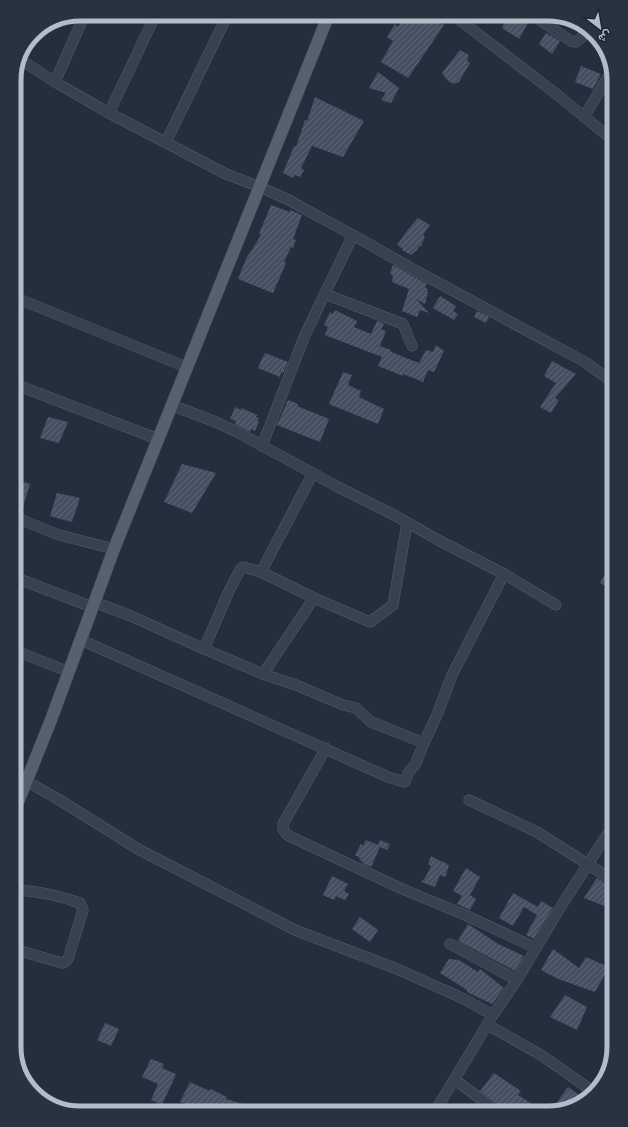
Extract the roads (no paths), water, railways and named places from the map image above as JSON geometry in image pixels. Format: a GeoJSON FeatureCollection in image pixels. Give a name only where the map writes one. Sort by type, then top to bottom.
{"type":"FeatureCollection","features":[{"type":"Feature","properties":{"kind":"main road"},"geometry":{"type":"LineString","coordinates":[[21,794],[51,720],[114,549],[326,21]]}},
{"type":"Feature","properties":{"kind":"street"},"geometry":{"type":"LineString","coordinates":[[55,82],[82,21]]}},
{"type":"Feature","properties":{"kind":"street"},"geometry":{"type":"LineString","coordinates":[[109,113],[153,21]]}},
{"type":"Feature","properties":{"kind":"street"},"geometry":{"type":"LineString","coordinates":[[166,142],[225,21]]}},
{"type":"Feature","properties":{"kind":"street"},"geometry":{"type":"LineString","coordinates":[[461,21],[607,135]]}},
{"type":"Feature","properties":{"kind":"street"},"geometry":{"type":"LineString","coordinates":[[541,21],[571,41],[576,42],[580,39]]}},
{"type":"Feature","properties":{"kind":"street"},"geometry":{"type":"LineString","coordinates":[[24,62],[55,82],[109,113],[226,174],[289,200],[312,214],[353,234],[411,268],[585,362],[607,377]]}},
{"type":"Feature","properties":{"kind":"street"},"geometry":{"type":"LineString","coordinates":[[584,117],[607,79]]}},
{"type":"Feature","properties":{"kind":"street"},"geometry":{"type":"LineString","coordinates":[[262,446],[305,335],[353,234]]}},
{"type":"Feature","properties":{"kind":"street"},"geometry":{"type":"LineString","coordinates":[[325,294],[403,324],[412,346]]}},
{"type":"Feature","properties":{"kind":"street"},"geometry":{"type":"LineString","coordinates":[[21,300],[186,367]]}},
{"type":"Feature","properties":{"kind":"street"},"geometry":{"type":"LineString","coordinates":[[21,387],[158,439]]}},
{"type":"Feature","properties":{"kind":"street"},"geometry":{"type":"LineString","coordinates":[[171,405],[216,422],[338,487],[394,514],[504,574],[556,605]]}},
{"type":"Feature","properties":{"kind":"street"},"geometry":{"type":"LineString","coordinates":[[261,572],[313,473]]}},
{"type":"Feature","properties":{"kind":"street"},"geometry":{"type":"LineString","coordinates":[[21,520],[59,535],[114,549]]}},
{"type":"Feature","properties":{"kind":"street"},"geometry":{"type":"LineString","coordinates":[[204,649],[229,591],[241,568],[243,567],[261,572],[314,598],[370,622],[393,605],[408,523]]}},
{"type":"Feature","properties":{"kind":"street"},"geometry":{"type":"LineString","coordinates":[[81,640],[326,748],[369,769],[405,782],[408,774],[415,766],[452,675],[504,574]]}},
{"type":"Feature","properties":{"kind":"street"},"geometry":{"type":"LineString","coordinates":[[21,579],[93,605],[132,616],[263,674],[343,705],[356,708],[371,722],[424,743]]}},
{"type":"Feature","properties":{"kind":"street"},"geometry":{"type":"LineString","coordinates":[[263,674],[314,598]]}},
{"type":"Feature","properties":{"kind":"street"},"geometry":{"type":"LineString","coordinates":[[21,653],[69,672]]}},
{"type":"Feature","properties":{"kind":"street"},"geometry":{"type":"LineString","coordinates":[[326,748],[283,824],[283,829],[287,835],[400,888],[465,915],[536,948]]}},
{"type":"Feature","properties":{"kind":"street"},"geometry":{"type":"LineString","coordinates":[[26,781],[58,799],[138,849],[295,930],[397,969],[462,998],[493,1015]]}},
{"type":"Feature","properties":{"kind":"street"},"geometry":{"type":"LineString","coordinates":[[469,800],[537,832],[607,877]]}},
{"type":"Feature","properties":{"kind":"street"},"geometry":{"type":"LineString","coordinates":[[438,1106],[493,1015],[517,980],[563,903],[607,835]]}},
{"type":"Feature","properties":{"kind":"street"},"geometry":{"type":"LineString","coordinates":[[21,890],[37,891],[59,896],[80,903],[83,910],[68,959],[62,964],[21,951]]}},
{"type":"Feature","properties":{"kind":"street"},"geometry":{"type":"LineString","coordinates":[[450,944],[517,980]]}},
{"type":"Feature","properties":{"kind":"street"},"geometry":{"type":"LineString","coordinates":[[488,1025],[541,1055],[590,1089]]}},
{"type":"Feature","properties":{"kind":"street"},"geometry":{"type":"LineString","coordinates":[[455,1080],[490,1106]]}}]}
